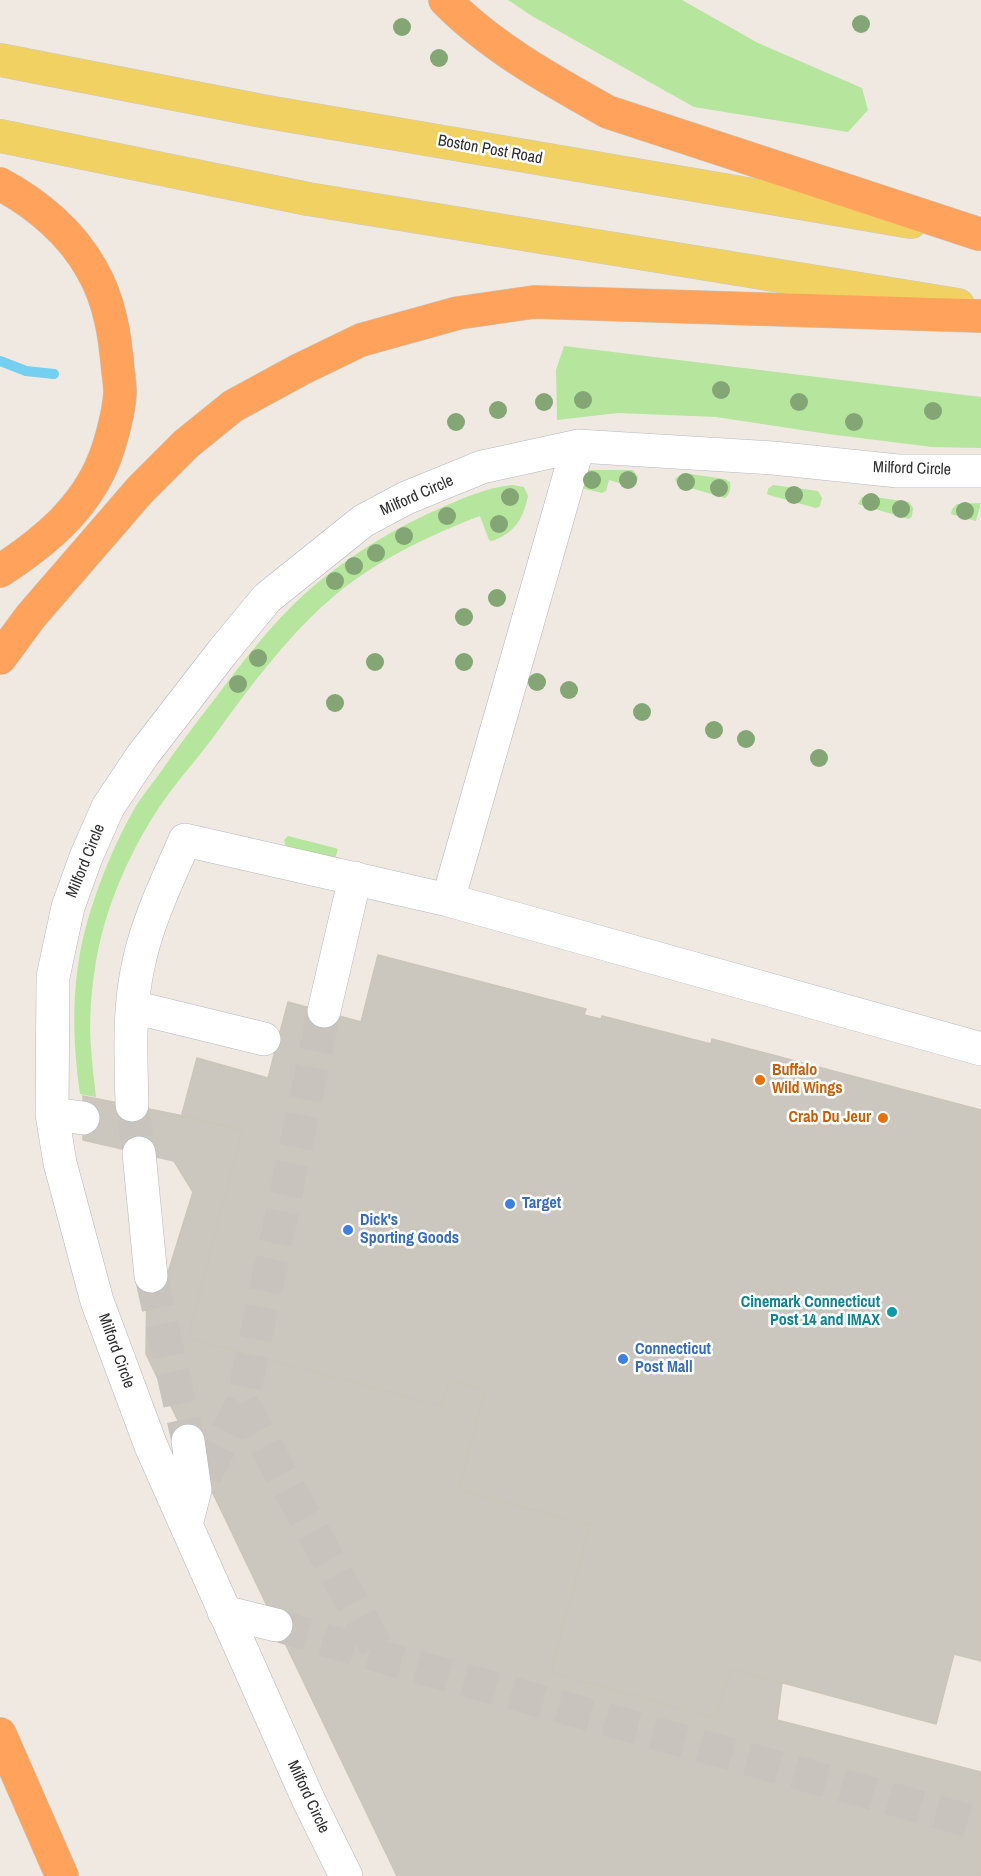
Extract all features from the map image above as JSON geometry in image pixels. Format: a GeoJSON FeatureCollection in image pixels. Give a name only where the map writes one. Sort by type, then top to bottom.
{"type":"FeatureCollection","features":[{"type":"Feature","properties":{"kind":"highway"},"geometry":{"type":"LineString","coordinates":[[445,0],[498,43],[552,80],[608,112],[980,234]]}},
{"type":"Feature","properties":{"kind":"highway"},"geometry":{"type":"LineString","coordinates":[[0,184],[36,206],[76,247],[92,270],[105,299],[114,328],[120,393],[104,460],[88,488],[53,533],[30,552],[0,571]]}},
{"type":"Feature","properties":{"kind":"highway"},"geometry":{"type":"LineString","coordinates":[[0,658],[31,616],[140,490],[186,444],[233,406],[361,340],[458,313],[534,302],[981,316]]}},
{"type":"Feature","properties":{"kind":"highway"},"geometry":{"type":"LineString","coordinates":[[0,1734],[62,1876]]}},
{"type":"Feature","properties":{"kind":"main road","name":"Boston Post Road"},"geometry":{"type":"LineString","coordinates":[[0,60],[262,111],[980,234]]}},
{"type":"Feature","properties":{"kind":"main road"},"geometry":{"type":"LineString","coordinates":[[0,136],[308,199],[981,308]]}},
{"type":"Feature","properties":{"kind":"street","name":"Milford Circle"},"geometry":{"type":"LineString","coordinates":[[345,1876],[224,1612],[152,1446],[97,1300],[60,1163],[68,1116],[53,977],[68,907],[86,857],[108,807],[142,756],[267,598],[363,521],[406,498],[482,467],[578,446],[773,458],[898,471],[981,471]]}},
{"type":"Feature","properties":{"kind":"street"},"geometry":{"type":"LineString","coordinates":[[448,900],[578,446]]}},
{"type":"Feature","properties":{"kind":"street"},"geometry":{"type":"LineString","coordinates":[[132,1105],[130,1035],[139,962],[152,920],[185,840],[448,900],[981,1049]]}},
{"type":"Feature","properties":{"kind":"street"},"geometry":{"type":"LineString","coordinates":[[324,1011],[355,878]]}},
{"type":"Feature","properties":{"kind":"street"},"geometry":{"type":"LineString","coordinates":[[133,1007],[264,1039]]}},
{"type":"Feature","properties":{"kind":"street"},"geometry":{"type":"LineString","coordinates":[[139,1153],[151,1276]]}},
{"type":"Feature","properties":{"kind":"street"},"geometry":{"type":"LineString","coordinates":[[186,1525],[200,1483],[188,1441]]}},
{"type":"Feature","properties":{"kind":"street"},"geometry":{"type":"LineString","coordinates":[[224,1612],[276,1625]]}},
{"type":"Feature","properties":{"kind":"green space"},"geometry":{"type":"Polygon","coordinates":[[[508,0],[682,0],[758,43],[862,88],[868,110],[848,132],[694,107],[532,16],[508,0]]]}},
{"type":"Feature","properties":{"kind":"green space"},"geometry":{"type":"Polygon","coordinates":[[[564,346],[981,397],[981,448],[932,447],[716,417],[618,413],[557,420],[556,370],[564,346]]]}},
{"type":"Feature","properties":{"kind":"green space"},"geometry":{"type":"Polygon","coordinates":[[[633,470],[638,477],[636,485],[632,487],[609,480],[606,491],[602,493],[581,488],[585,471],[633,470]]]}},
{"type":"Feature","properties":{"kind":"green space"},"geometry":{"type":"Polygon","coordinates":[[[683,473],[725,479],[730,482],[729,493],[725,498],[677,484],[675,479],[683,473]]]}},
{"type":"Feature","properties":{"kind":"green space"},"geometry":{"type":"Polygon","coordinates":[[[512,485],[524,487],[528,496],[524,512],[507,534],[492,541],[489,540],[480,516],[461,523],[425,539],[373,568],[322,607],[273,659],[170,792],[149,823],[131,856],[116,890],[100,939],[90,1018],[96,1097],[80,1094],[75,1051],[74,1008],[82,944],[91,908],[102,878],[136,806],[252,650],[310,589],[354,556],[412,521],[476,493],[512,485]]]}},
{"type":"Feature","properties":{"kind":"green space"},"geometry":{"type":"Polygon","coordinates":[[[773,485],[818,491],[822,498],[820,506],[816,508],[767,494],[768,489],[773,485]]]}},
{"type":"Feature","properties":{"kind":"green space"},"geometry":{"type":"Polygon","coordinates":[[[862,497],[909,502],[913,508],[912,516],[909,519],[858,504],[862,497]]]}},
{"type":"Feature","properties":{"kind":"green space"},"geometry":{"type":"Polygon","coordinates":[[[981,503],[976,521],[951,514],[957,504],[981,503]]]}},
{"type":"Feature","properties":{"kind":"green space"},"geometry":{"type":"Polygon","coordinates":[[[288,836],[338,849],[335,859],[286,847],[284,840],[288,836]]]}},
{"type":"Feature","properties":{"kind":"building","name":"Connecticut Post Mall"},"geometry":{"type":"Polygon","coordinates":[[[378,955],[586,1009],[584,1015],[601,1019],[602,1016],[711,1044],[712,1039],[981,1110],[981,1661],[954,1654],[936,1724],[731,1669],[714,1718],[551,1672],[590,1525],[459,1490],[485,1390],[449,1380],[442,1406],[188,1338],[242,1131],[182,1114],[197,1058],[268,1078],[288,1002],[361,1022],[378,955]]]}},
{"type":"Feature","properties":{"kind":"building"},"geometry":{"type":"Polygon","coordinates":[[[83,1096],[194,1118],[242,1131],[188,1338],[442,1406],[449,1380],[485,1390],[459,1490],[590,1525],[551,1672],[714,1718],[731,1669],[782,1683],[777,1720],[981,1772],[981,1876],[397,1876],[146,1354],[147,1275],[166,1279],[193,1192],[174,1161],[83,1140],[83,1096]]]}},
{"type":"Feature","properties":{"kind":"waterway"},"geometry":{"type":"LineString","coordinates":[[0,361],[26,371],[54,374]]}},
{"type":"Feature","properties":{"kind":"tunnel"},"geometry":{"type":"LineString","coordinates":[[205,1476],[242,1403],[324,1011]]}},
{"type":"Feature","properties":{"kind":"tunnel"},"geometry":{"type":"LineString","coordinates":[[132,1105],[139,1153]]}},
{"type":"Feature","properties":{"kind":"tunnel"},"geometry":{"type":"LineString","coordinates":[[151,1276],[188,1441]]}},
{"type":"Feature","properties":{"kind":"tunnel"},"geometry":{"type":"LineString","coordinates":[[242,1403],[382,1657]]}},
{"type":"Feature","properties":{"kind":"tunnel"},"geometry":{"type":"LineString","coordinates":[[276,1625],[382,1657],[981,1824]]}},
{"type":"Feature","properties":{"kind":"place","name":"Buffalo Wild Wings"},"geometry":{"type":"Point","coordinates":[760,1080]}},
{"type":"Feature","properties":{"kind":"place","name":"Crab Du Jeur"},"geometry":{"type":"Point","coordinates":[883,1118]}},
{"type":"Feature","properties":{"kind":"place","name":"Target"},"geometry":{"type":"Point","coordinates":[510,1204]}},
{"type":"Feature","properties":{"kind":"place","name":"Dick's Sporting Goods"},"geometry":{"type":"Point","coordinates":[348,1230]}},
{"type":"Feature","properties":{"kind":"place","name":"Cinemark Connecticut Post 14 and IMAX"},"geometry":{"type":"Point","coordinates":[892,1312]}},
{"type":"Feature","properties":{"kind":"place","name":"Connecticut Post Mall"},"geometry":{"type":"Point","coordinates":[623,1359]}}]}
